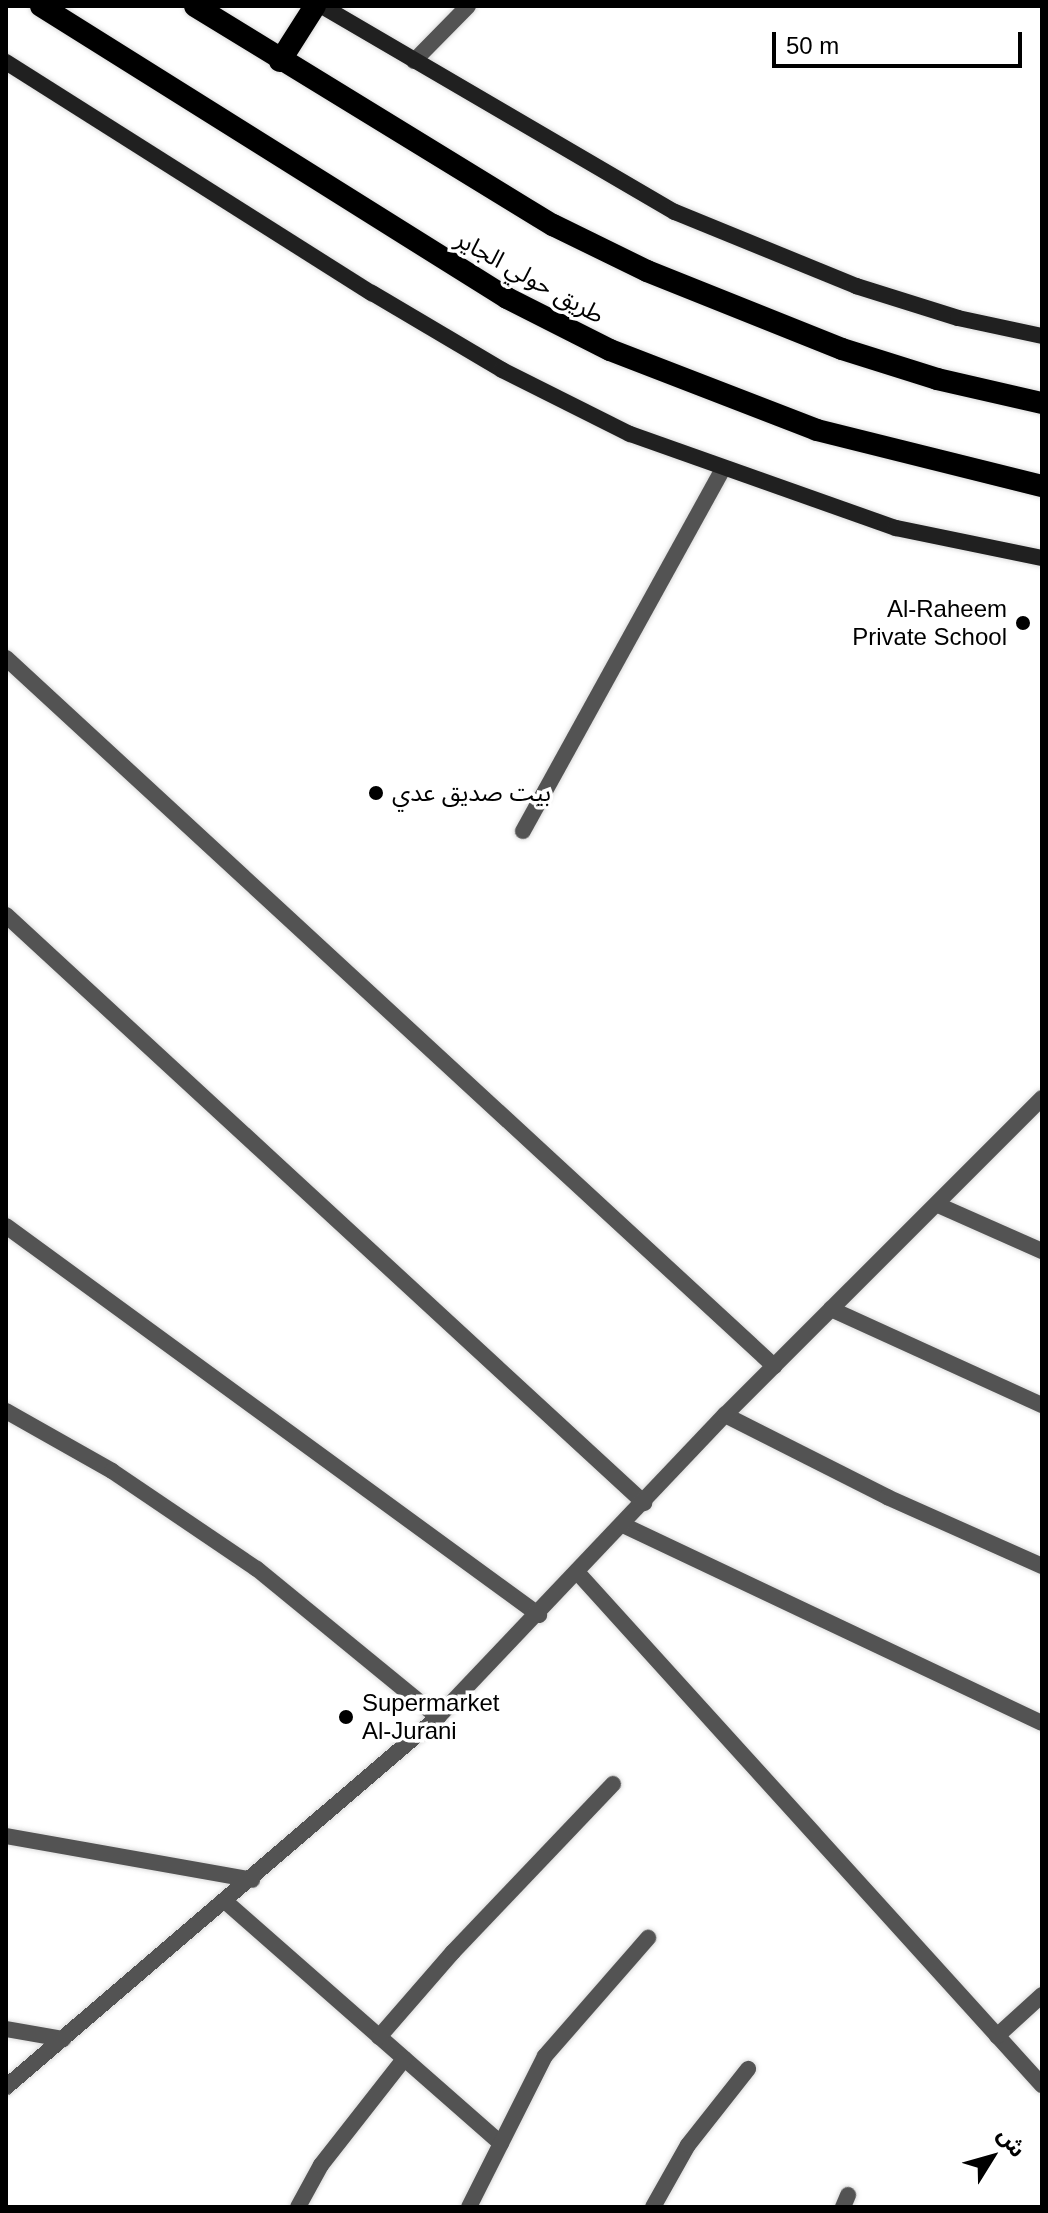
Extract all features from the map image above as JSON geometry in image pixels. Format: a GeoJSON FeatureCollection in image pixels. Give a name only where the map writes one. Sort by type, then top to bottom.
{"type":"FeatureCollection","features":[{"type":"Feature","properties":{"kind":"highway","name":"طريق حولي الجاير"},"geometry":{"type":"LineString","coordinates":[[41,6],[456,267],[610,350],[817,430],[1042,486]]}},
{"type":"Feature","properties":{"kind":"highway"},"geometry":{"type":"LineString","coordinates":[[195,6],[280,61],[553,225],[647,271],[842,349],[937,379],[1042,403]]}},
{"type":"Feature","properties":{"kind":"highway"},"geometry":{"type":"LineString","coordinates":[[280,61],[315,6]]}},
{"type":"Feature","properties":{"kind":"main road"},"geometry":{"type":"LineString","coordinates":[[322,6],[675,212],[856,286],[958,318],[1042,336]]}},
{"type":"Feature","properties":{"kind":"main road"},"geometry":{"type":"LineString","coordinates":[[6,62],[502,370],[630,434],[896,528],[1042,558]]}},
{"type":"Feature","properties":{"kind":"street"},"geometry":{"type":"LineString","coordinates":[[414,61],[468,6]]}},
{"type":"Feature","properties":{"kind":"street"},"geometry":{"type":"LineString","coordinates":[[523,831],[723,468]]}},
{"type":"Feature","properties":{"kind":"street"},"geometry":{"type":"LineString","coordinates":[[6,658],[774,1366]]}},
{"type":"Feature","properties":{"kind":"street"},"geometry":{"type":"LineString","coordinates":[[6,915],[644,1503]]}},
{"type":"Feature","properties":{"kind":"street"},"geometry":{"type":"LineString","coordinates":[[6,2087],[252,1880],[438,1717],[539,1615],[725,1415],[1042,1098]]}},
{"type":"Feature","properties":{"kind":"street"},"geometry":{"type":"LineString","coordinates":[[938,1205],[1042,1251]]}},
{"type":"Feature","properties":{"kind":"street"},"geometry":{"type":"LineString","coordinates":[[6,1226],[539,1615]]}},
{"type":"Feature","properties":{"kind":"street"},"geometry":{"type":"LineString","coordinates":[[831,1309],[1042,1405]]}},
{"type":"Feature","properties":{"kind":"street"},"geometry":{"type":"LineString","coordinates":[[6,1411],[112,1471],[257,1569],[438,1717]]}},
{"type":"Feature","properties":{"kind":"street"},"geometry":{"type":"LineString","coordinates":[[725,1415],[887,1497],[1042,1566]]}},
{"type":"Feature","properties":{"kind":"street"},"geometry":{"type":"LineString","coordinates":[[623,1525],[1042,1723]]}},
{"type":"Feature","properties":{"kind":"street"},"geometry":{"type":"LineString","coordinates":[[578,1573],[1042,2085]]}},
{"type":"Feature","properties":{"kind":"street"},"geometry":{"type":"LineString","coordinates":[[379,2037],[453,1952],[613,1784]]}},
{"type":"Feature","properties":{"kind":"street"},"geometry":{"type":"LineString","coordinates":[[6,1836],[252,1880]]}},
{"type":"Feature","properties":{"kind":"street"},"geometry":{"type":"LineString","coordinates":[[226,1902],[501,2144]]}},
{"type":"Feature","properties":{"kind":"street"},"geometry":{"type":"LineString","coordinates":[[469,2207],[545,2056],[648,1938]]}},
{"type":"Feature","properties":{"kind":"street"},"geometry":{"type":"LineString","coordinates":[[997,2036],[1042,1995]]}},
{"type":"Feature","properties":{"kind":"street"},"geometry":{"type":"LineString","coordinates":[[6,2029],[63,2039]]}},
{"type":"Feature","properties":{"kind":"street"},"geometry":{"type":"LineString","coordinates":[[298,2207],[321,2165],[404,2059]]}},
{"type":"Feature","properties":{"kind":"street"},"geometry":{"type":"LineString","coordinates":[[653,2207],[688,2145],[748,2069]]}},
{"type":"Feature","properties":{"kind":"place","name":"Al-Raheem Private School"},"geometry":{"type":"Point","coordinates":[1023,623]}},
{"type":"Feature","properties":{"kind":"place","name":"بيت صديق عدي"},"geometry":{"type":"Point","coordinates":[376,793]}},
{"type":"Feature","properties":{"kind":"place","name":"Supermarket Al-Jurani"},"geometry":{"type":"Point","coordinates":[346,1717]}}]}
